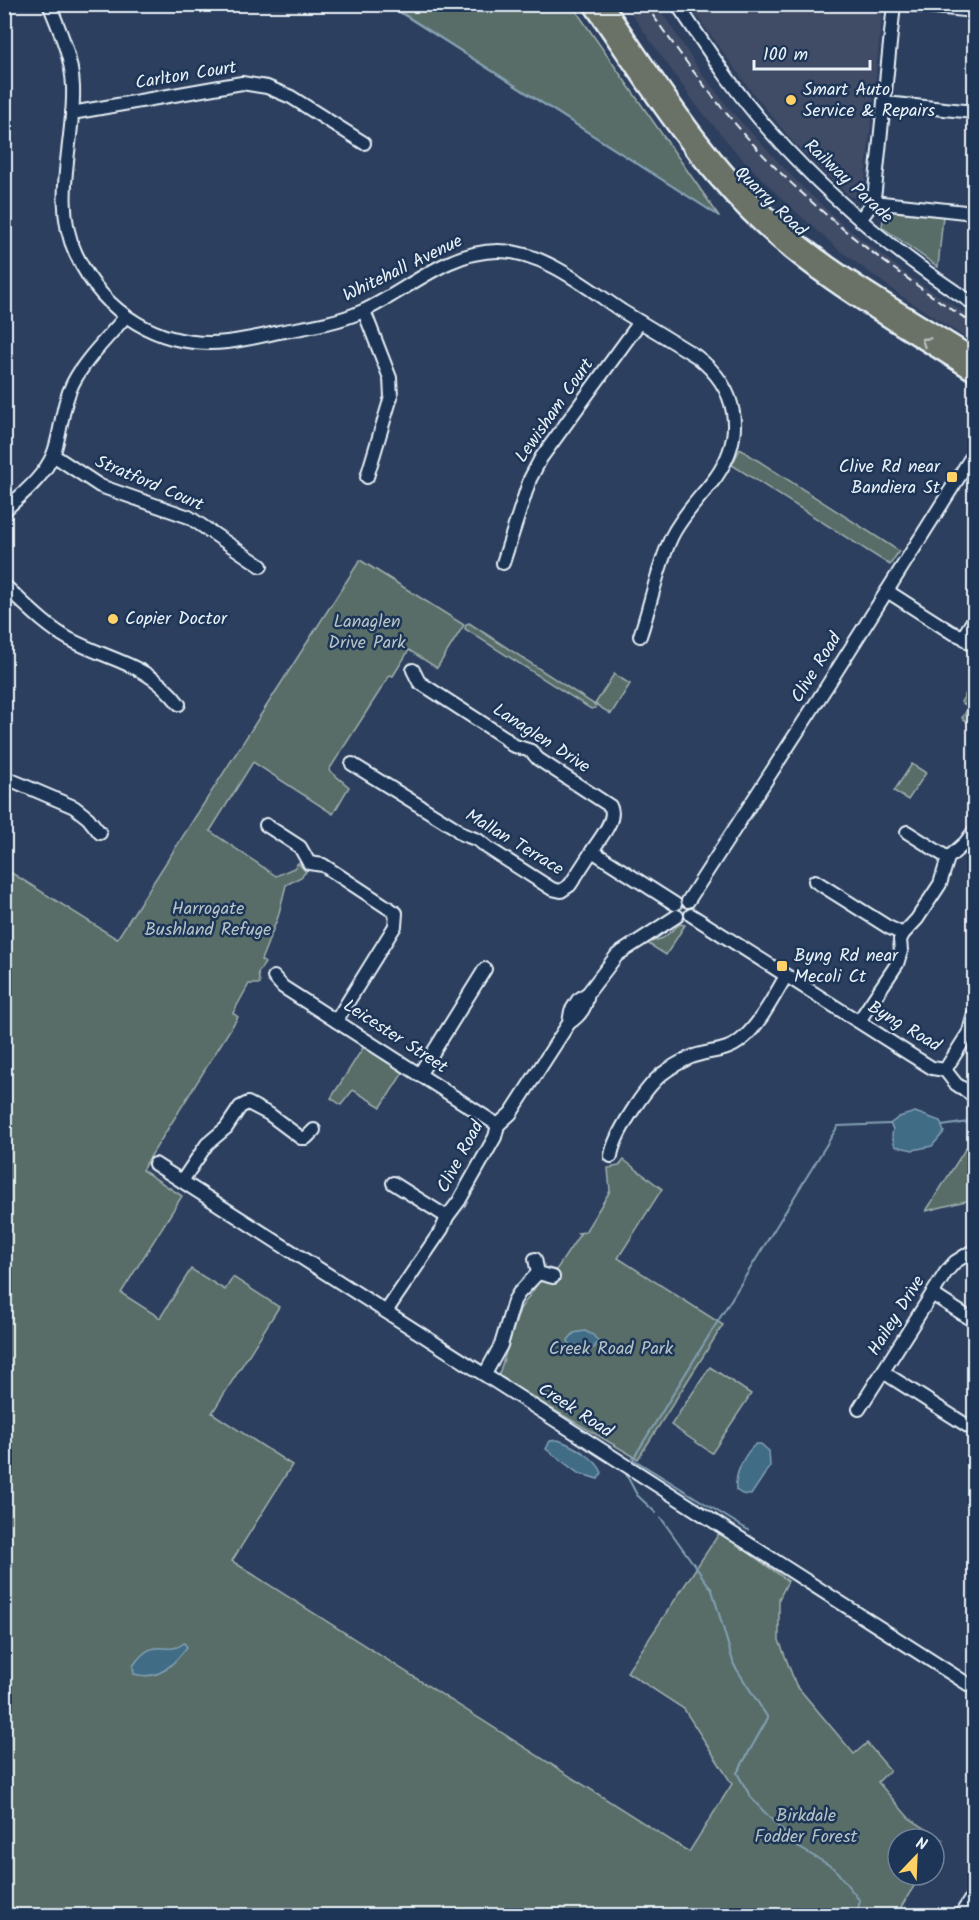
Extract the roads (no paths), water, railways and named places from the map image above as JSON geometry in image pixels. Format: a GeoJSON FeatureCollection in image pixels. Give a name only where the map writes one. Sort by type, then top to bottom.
{"type":"FeatureCollection","features":[{"type":"Feature","properties":{"kind":"main road","name":"Quarry Road"},"geometry":{"type":"LineString","coordinates":[[591,4],[695,151],[729,193],[754,218],[828,279],[975,373]]}},
{"type":"Feature","properties":{"kind":"main road","name":"Quarry Road"},"geometry":{"type":"LineString","coordinates":[[604,4],[701,142],[728,176],[768,216],[812,253],[838,271],[975,357]]}},
{"type":"Feature","properties":{"kind":"street","name":"Whitehall Avenue"},"geometry":{"type":"LineString","coordinates":[[49,4],[71,65],[73,88],[65,202],[67,225],[74,252],[89,281],[106,301],[125,317],[147,329],[180,340],[205,343],[228,342],[321,324],[364,311],[454,261],[478,253],[499,251],[539,259],[696,356],[712,370],[724,385],[730,398],[734,416],[730,451],[717,475],[673,535],[640,636]]}},
{"type":"Feature","properties":{"kind":"street","name":"Railway Parade"},"geometry":{"type":"LineString","coordinates":[[677,4],[736,89],[802,166],[884,241],[975,304]]}},
{"type":"Feature","properties":{"kind":"street"},"geometry":{"type":"LineString","coordinates":[[860,220],[873,202],[894,4]]}},
{"type":"Feature","properties":{"kind":"street"},"geometry":{"type":"LineString","coordinates":[[908,4],[975,11]]}},
{"type":"Feature","properties":{"kind":"street","name":"Carlton Court"},"geometry":{"type":"LineString","coordinates":[[72,113],[242,83],[267,87],[291,97],[364,143]]}},
{"type":"Feature","properties":{"kind":"street"},"geometry":{"type":"LineString","coordinates":[[885,103],[975,112]]}},
{"type":"Feature","properties":{"kind":"street"},"geometry":{"type":"LineString","coordinates":[[873,202],[975,213]]}},
{"type":"Feature","properties":{"kind":"street"},"geometry":{"type":"LineString","coordinates":[[364,311],[390,378],[391,397],[367,477]]}},
{"type":"Feature","properties":{"kind":"street"},"geometry":{"type":"LineString","coordinates":[[4,511],[39,478],[53,455],[66,399],[73,382],[125,317]]}},
{"type":"Feature","properties":{"kind":"street","name":"Lewisham Court"},"geometry":{"type":"LineString","coordinates":[[503,563],[530,479],[541,458],[640,322]]}},
{"type":"Feature","properties":{"kind":"street","name":"Clive Road"},"geometry":{"type":"LineString","coordinates":[[688,901],[975,453]]}},
{"type":"Feature","properties":{"kind":"street","name":"Stratford Court"},"geometry":{"type":"LineString","coordinates":[[53,455],[100,486],[189,517],[261,566]]}},
{"type":"Feature","properties":{"kind":"street"},"geometry":{"type":"LineString","coordinates":[[4,585],[53,629],[151,676],[167,688],[179,704]]}},
{"type":"Feature","properties":{"kind":"street"},"geometry":{"type":"LineString","coordinates":[[887,591],[951,632],[963,637],[975,647]]}},
{"type":"Feature","properties":{"kind":"street"},"geometry":{"type":"LineString","coordinates":[[963,637],[975,620]]}},
{"type":"Feature","properties":{"kind":"street","name":"Lanaglen Drive"},"geometry":{"type":"LineString","coordinates":[[413,670],[419,682],[504,737],[512,745],[531,751],[538,759],[610,806],[613,810],[611,819],[592,851]]}},
{"type":"Feature","properties":{"kind":"street","name":"Mallan Terrace"},"geometry":{"type":"LineString","coordinates":[[352,764],[454,827],[460,833],[478,840],[556,891],[561,891],[570,885],[592,851]]}},
{"type":"Feature","properties":{"kind":"street"},"geometry":{"type":"LineString","coordinates":[[4,777],[74,807],[88,818],[100,833]]}},
{"type":"Feature","properties":{"kind":"street"},"geometry":{"type":"LineString","coordinates":[[266,825],[300,847],[309,863],[323,865],[396,913],[395,926],[336,1021]]}},
{"type":"Feature","properties":{"kind":"street"},"geometry":{"type":"LineString","coordinates":[[859,1022],[897,964],[901,951],[900,940],[940,884],[948,858],[975,831]]}},
{"type":"Feature","properties":{"kind":"street"},"geometry":{"type":"LineString","coordinates":[[907,832],[948,858]]}},
{"type":"Feature","properties":{"kind":"street"},"geometry":{"type":"LineString","coordinates":[[592,851],[686,918],[692,909],[688,901],[679,900],[676,910]]}},
{"type":"Feature","properties":{"kind":"street"},"geometry":{"type":"LineString","coordinates":[[815,881],[903,934]]}},
{"type":"Feature","properties":{"kind":"street","name":"Clive Road"},"geometry":{"type":"LineString","coordinates":[[387,1310],[459,1201],[495,1137],[498,1125],[511,1113],[569,1023],[570,1011],[578,1000],[588,993],[617,956],[665,925],[676,910]]}},
{"type":"Feature","properties":{"kind":"street","name":"Byng Road"},"geometry":{"type":"LineString","coordinates":[[690,915],[932,1068],[945,1070],[956,1084],[975,1096]]}},
{"type":"Feature","properties":{"kind":"street"},"geometry":{"type":"LineString","coordinates":[[419,1075],[485,969]]}},
{"type":"Feature","properties":{"kind":"street"},"geometry":{"type":"LineString","coordinates":[[611,1156],[613,1144],[646,1093],[661,1075],[691,1057],[721,1051],[742,1040],[786,976]]}},
{"type":"Feature","properties":{"kind":"street","name":"Leicester Street"},"geometry":{"type":"LineString","coordinates":[[274,977],[283,987],[498,1125]]}},
{"type":"Feature","properties":{"kind":"street"},"geometry":{"type":"LineString","coordinates":[[945,1070],[969,1032],[975,1014]]}},
{"type":"Feature","properties":{"kind":"street"},"geometry":{"type":"LineString","coordinates":[[182,1181],[207,1144],[226,1128],[244,1105],[251,1104],[269,1114],[301,1138],[306,1138],[314,1130]]}},
{"type":"Feature","properties":{"kind":"street","name":"Creek Road"},"geometry":{"type":"LineString","coordinates":[[155,1164],[387,1310],[811,1585],[975,1688]]}},
{"type":"Feature","properties":{"kind":"street"},"geometry":{"type":"LineString","coordinates":[[393,1183],[447,1217]]}},
{"type":"Feature","properties":{"kind":"street","name":"Hailey Drive"},"geometry":{"type":"LineString","coordinates":[[859,1409],[946,1272],[955,1262],[975,1250]]}},
{"type":"Feature","properties":{"kind":"street"},"geometry":{"type":"LineString","coordinates":[[535,1259],[538,1273]]}},
{"type":"Feature","properties":{"kind":"street"},"geometry":{"type":"LineString","coordinates":[[538,1273],[553,1277]]}},
{"type":"Feature","properties":{"kind":"street"},"geometry":{"type":"LineString","coordinates":[[485,1374],[501,1345],[514,1301],[538,1273]]}},
{"type":"Feature","properties":{"kind":"street"},"geometry":{"type":"LineString","coordinates":[[932,1294],[975,1321]]}},
{"type":"Feature","properties":{"kind":"street"},"geometry":{"type":"LineString","coordinates":[[883,1372],[975,1430]]}},
{"type":"Feature","properties":{"kind":"street"},"geometry":{"type":"LineString","coordinates":[[960,1916],[975,1894]]}},
{"type":"Feature","properties":{"kind":"waterway"},"geometry":{"type":"LineString","coordinates":[[388,4],[719,216]]}},
{"type":"Feature","properties":{"kind":"waterway"},"geometry":{"type":"LineString","coordinates":[[942,1126],[974,1121]]}},
{"type":"Feature","properties":{"kind":"waterway"},"geometry":{"type":"LineString","coordinates":[[748,1530],[633,1459],[838,1126],[890,1124]]}},
{"type":"Feature","properties":{"kind":"waterway"},"geometry":{"type":"LineString","coordinates":[[626,1474],[637,1495],[656,1513]]}},
{"type":"Feature","properties":{"kind":"waterway"},"geometry":{"type":"LineString","coordinates":[[661,1518],[712,1590],[734,1665],[768,1718],[737,1773],[752,1799],[798,1847],[834,1868],[860,1901],[856,1916]]}},
{"type":"Feature","properties":{"kind":"railway"},"geometry":{"type":"LineString","coordinates":[[645,4],[719,104],[781,173],[823,212],[865,246],[908,279],[974,324]]}},
{"type":"Feature","properties":{"kind":"place","name":"Smart Auto Service & Repairs"},"geometry":{"type":"Point","coordinates":[791,100]}},
{"type":"Feature","properties":{"kind":"place","name":"Clive Rd near Bandiera St"},"geometry":{"type":"Point","coordinates":[952,477]}},
{"type":"Feature","properties":{"kind":"place","name":"Copier Doctor"},"geometry":{"type":"Point","coordinates":[113,619]}},
{"type":"Feature","properties":{"kind":"place","name":"Byng Rd near Mecoli Ct"},"geometry":{"type":"Point","coordinates":[782,966]}},
{"type":"Feature","properties":{"kind":"park label","name":"Lanaglen Drive Park"},"geometry":{"type":"Point","coordinates":[367,632]}},
{"type":"Feature","properties":{"kind":"park label","name":"Harrogate Bushland Refuge"},"geometry":{"type":"Point","coordinates":[208,919]}},
{"type":"Feature","properties":{"kind":"park label","name":"Creek Road Park"},"geometry":{"type":"Point","coordinates":[611,1349]}},
{"type":"Feature","properties":{"kind":"park label","name":"Birkdale Fodder Forest"},"geometry":{"type":"Point","coordinates":[806,1826]}}]}
